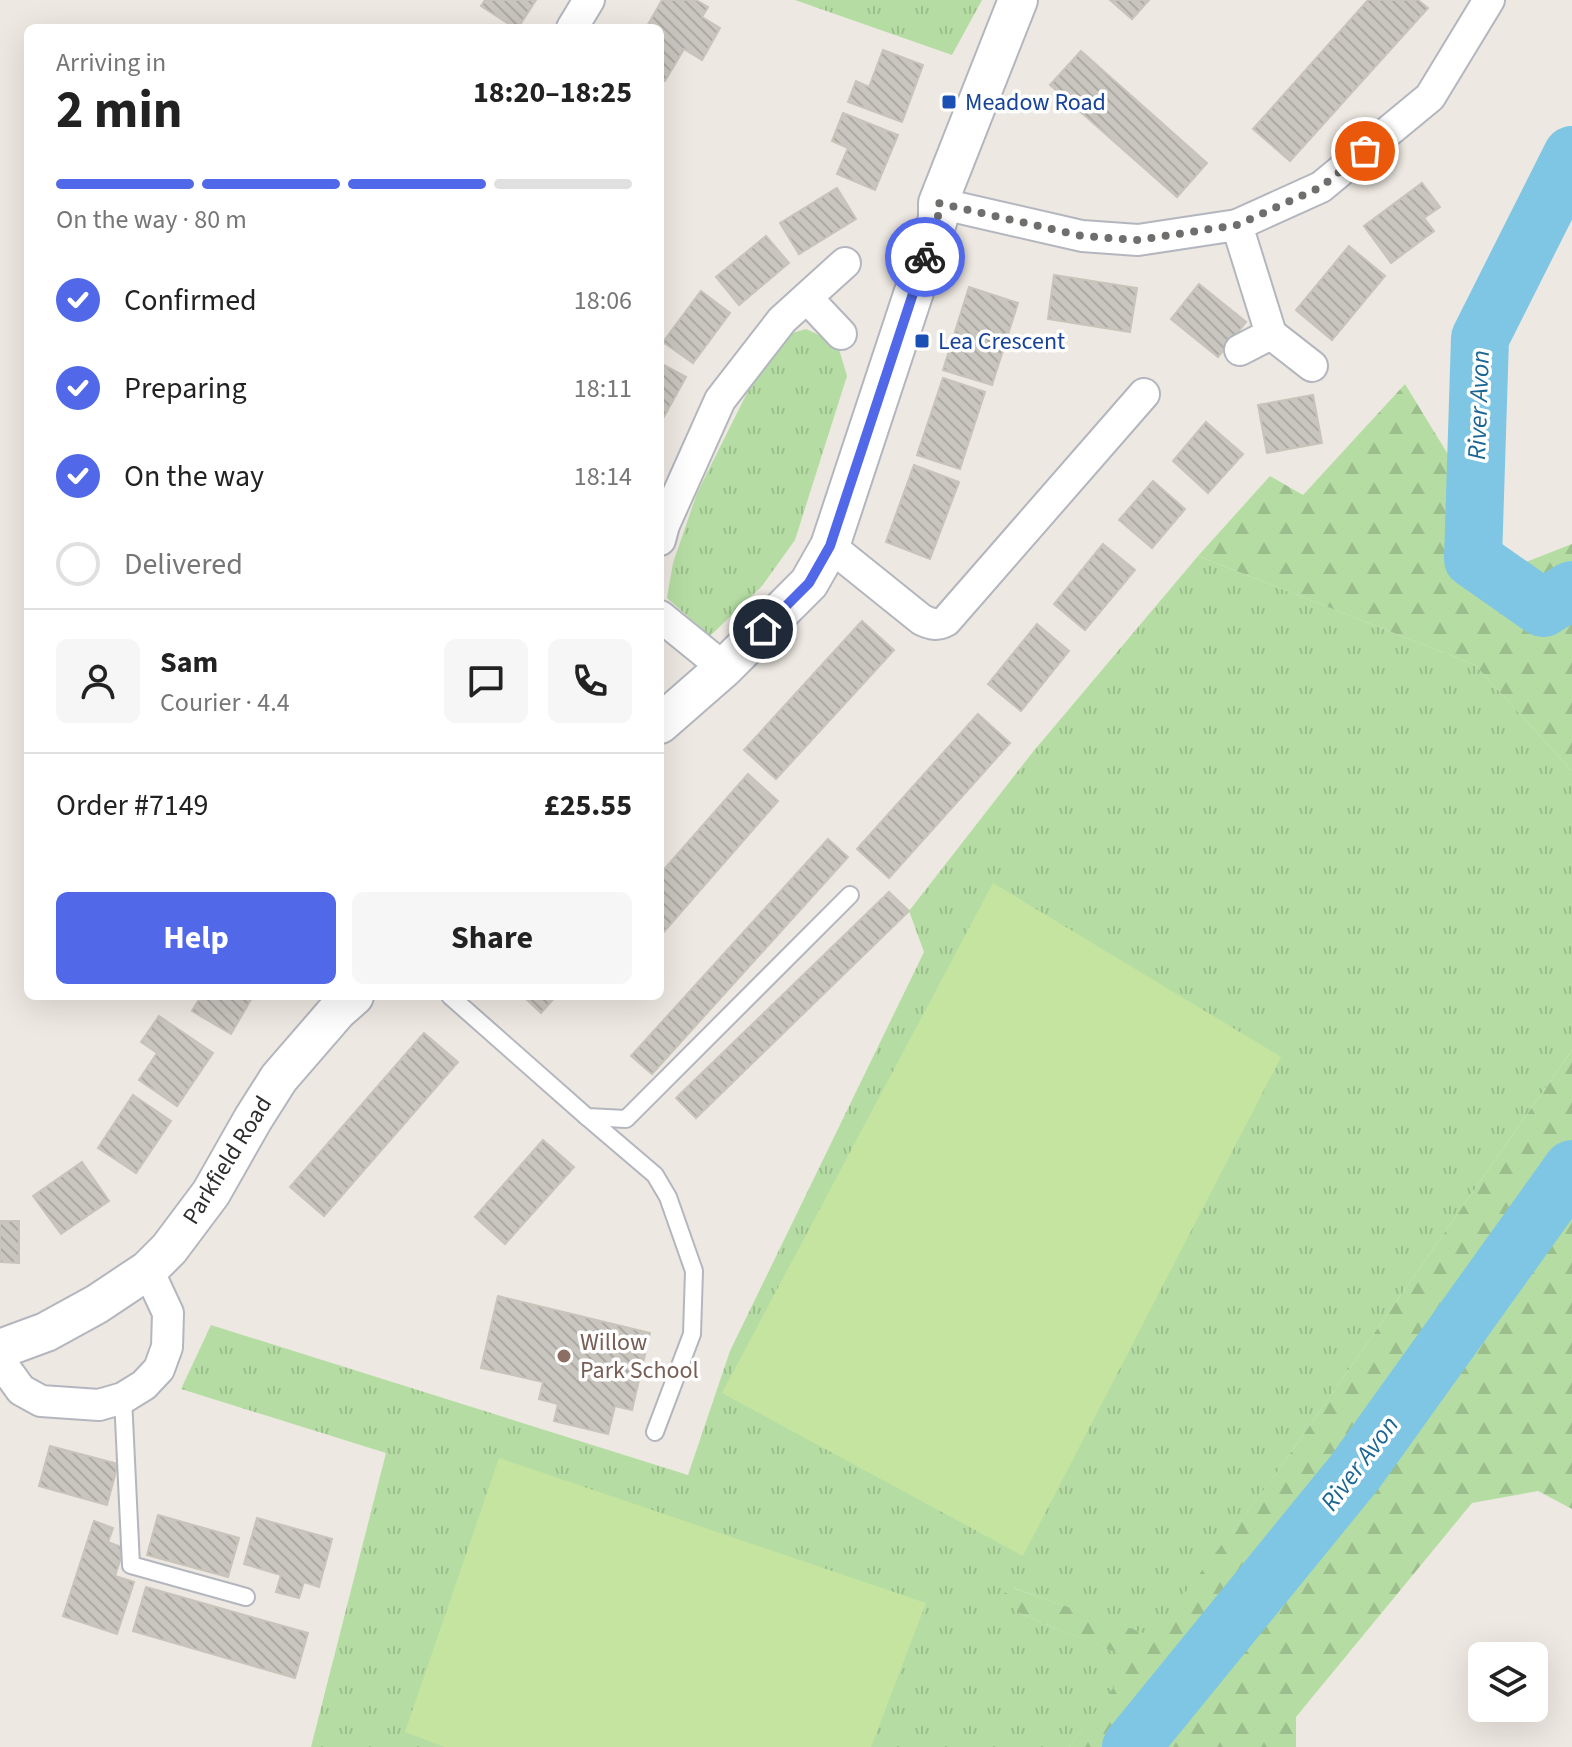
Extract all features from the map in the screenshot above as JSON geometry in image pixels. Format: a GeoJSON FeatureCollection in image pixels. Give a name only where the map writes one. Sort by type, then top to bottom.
{"type":"FeatureCollection","features":[{"type":"Feature","properties":{"kind":"street"},"geometry":{"type":"LineString","coordinates":[[574,24],[589,0]]}},
{"type":"Feature","properties":{"kind":"street"},"geometry":{"type":"LineString","coordinates":[[664,720],[724,668],[809,583],[830,546],[938,219],[938,203],[1018,0]]}},
{"type":"Feature","properties":{"kind":"street"},"geometry":{"type":"LineString","coordinates":[[938,203],[1082,236],[1138,240],[1237,225],[1321,187],[1430,97],[1489,0]]}},
{"type":"Feature","properties":{"kind":"street"},"geometry":{"type":"LineString","coordinates":[[1237,225],[1271,334],[1312,366]]}},
{"type":"Feature","properties":{"kind":"street"},"geometry":{"type":"LineString","coordinates":[[664,525],[720,400],[782,320],[845,263]]}},
{"type":"Feature","properties":{"kind":"street"},"geometry":{"type":"LineString","coordinates":[[807,298],[841,334]]}},
{"type":"Feature","properties":{"kind":"street"},"geometry":{"type":"LineString","coordinates":[[1240,350],[1271,334]]}},
{"type":"Feature","properties":{"kind":"street"},"geometry":{"type":"LineString","coordinates":[[830,546],[922,620],[939,625],[953,615],[1144,394]]}},
{"type":"Feature","properties":{"kind":"street"},"geometry":{"type":"LineString","coordinates":[[664,619],[724,668]]}},
{"type":"Feature","properties":{"kind":"street","name":"Parkfield Road"},"geometry":{"type":"LineString","coordinates":[[0,1349],[46,1332],[97,1304],[148,1270],[169,1249],[211,1193],[279,1078],[349,1000]]}},
{"type":"Feature","properties":{"kind":"street"},"geometry":{"type":"LineString","coordinates":[[0,1361],[21,1390],[41,1401],[99,1405],[123,1398],[144,1385],[159,1369],[167,1347],[168,1313],[148,1270]]}},
{"type":"Feature","properties":{"kind":"lane"},"geometry":{"type":"LineString","coordinates":[[587,1117],[626,1119],[850,895]]}},
{"type":"Feature","properties":{"kind":"lane"},"geometry":{"type":"LineString","coordinates":[[455,1000],[655,1175],[668,1197],[694,1271],[692,1334],[655,1432]]}},
{"type":"Feature","properties":{"kind":"lane"},"geometry":{"type":"LineString","coordinates":[[123,1398],[131,1565],[246,1597]]}},
{"type":"Feature","properties":{"kind":"green space"},"geometry":{"type":"Polygon","coordinates":[[[795,0],[982,0],[952,55],[795,0]]]}},
{"type":"Feature","properties":{"kind":"green space"},"geometry":{"type":"Polygon","coordinates":[[[806,329],[839,349],[847,376],[795,540],[762,586],[710,636],[667,598],[673,563],[697,493],[754,379],[792,333],[806,329]]]}},
{"type":"Feature","properties":{"kind":"green space"},"geometry":{"type":"Polygon","coordinates":[[[1405,384],[1516,566],[1572,544],[1572,771],[1475,665],[1198,556],[1270,476],[1303,495],[1405,384]]]}},
{"type":"Feature","properties":{"kind":"green space"},"geometry":{"type":"Polygon","coordinates":[[[1198,556],[1475,665],[1572,771],[1572,1050],[1278,1471],[1152,1637],[1014,1588],[1019,1613],[1135,1660],[1069,1747],[311,1747],[386,1453],[181,1389],[211,1325],[688,1475],[730,1351],[924,952],[909,911],[1032,753],[1198,556]]]}},
{"type":"Feature","properties":{"kind":"green space"},"geometry":{"type":"Polygon","coordinates":[[[993,883],[1281,1057],[1023,1556],[722,1393],[993,883]]]}},
{"type":"Feature","properties":{"kind":"green space"},"geometry":{"type":"Polygon","coordinates":[[[1572,1050],[1572,1509],[1538,1491],[1472,1503],[1296,1717],[1296,1747],[1069,1747],[1134,1660],[1019,1613],[1000,1596],[1013,1588],[1152,1636],[1278,1471],[1572,1050]]]}},
{"type":"Feature","properties":{"kind":"green space"},"geometry":{"type":"Polygon","coordinates":[[[499,1458],[926,1603],[871,1747],[445,1747],[405,1732],[499,1458]]]}},
{"type":"Feature","properties":{"kind":"building"},"geometry":{"type":"Polygon","coordinates":[[[485,0],[536,0],[521,24],[509,24],[481,6],[485,0]]]}},
{"type":"Feature","properties":{"kind":"building"},"geometry":{"type":"Polygon","coordinates":[[[662,0],[696,0],[708,7],[702,17],[720,28],[702,60],[684,49],[665,81],[664,24],[648,24],[662,0]]]}},
{"type":"Feature","properties":{"kind":"building"},"geometry":{"type":"Polygon","coordinates":[[[1110,0],[1149,0],[1132,19],[1110,0]]]}},
{"type":"Feature","properties":{"kind":"building"},"geometry":{"type":"Polygon","coordinates":[[[1368,0],[1418,0],[1428,8],[1290,161],[1253,129],[1368,0]]]}},
{"type":"Feature","properties":{"kind":"building"},"geometry":{"type":"Polygon","coordinates":[[[883,50],[923,65],[902,122],[848,102],[856,81],[869,87],[883,50]]]}},
{"type":"Feature","properties":{"kind":"building"},"geometry":{"type":"Polygon","coordinates":[[[1081,51],[1207,163],[1177,197],[1050,85],[1081,51]]]}},
{"type":"Feature","properties":{"kind":"building"},"geometry":{"type":"Polygon","coordinates":[[[843,113],[898,135],[875,190],[837,174],[848,148],[832,141],[843,113]]]}},
{"type":"Feature","properties":{"kind":"building"},"geometry":{"type":"Polygon","coordinates":[[[1422,183],[1440,207],[1424,218],[1434,231],[1391,263],[1364,226],[1422,183]]]}},
{"type":"Feature","properties":{"kind":"building"},"geometry":{"type":"Polygon","coordinates":[[[837,188],[856,219],[799,254],[780,223],[837,188]]]}},
{"type":"Feature","properties":{"kind":"building"},"geometry":{"type":"Polygon","coordinates":[[[766,236],[789,263],[739,305],[716,277],[766,236]]]}},
{"type":"Feature","properties":{"kind":"building"},"geometry":{"type":"Polygon","coordinates":[[[1349,246],[1385,276],[1332,340],[1296,310],[1349,246]]]}},
{"type":"Feature","properties":{"kind":"building"},"geometry":{"type":"Polygon","coordinates":[[[1054,275],[1137,288],[1130,332],[1048,319],[1054,275]]]}},
{"type":"Feature","properties":{"kind":"building"},"geometry":{"type":"Polygon","coordinates":[[[1199,284],[1246,322],[1218,357],[1171,319],[1199,284]]]}},
{"type":"Feature","properties":{"kind":"building"},"geometry":{"type":"Polygon","coordinates":[[[969,287],[1018,303],[992,385],[943,370],[969,287]]]}},
{"type":"Feature","properties":{"kind":"building"},"geometry":{"type":"Polygon","coordinates":[[[701,291],[730,313],[693,363],[664,341],[701,291]]]}},
{"type":"Feature","properties":{"kind":"building"},"geometry":{"type":"Polygon","coordinates":[[[664,365],[686,377],[664,417],[664,365]]]}},
{"type":"Feature","properties":{"kind":"building"},"geometry":{"type":"Polygon","coordinates":[[[943,378],[985,392],[960,469],[917,455],[943,378]]]}},
{"type":"Feature","properties":{"kind":"building"},"geometry":{"type":"Polygon","coordinates":[[[1313,395],[1322,443],[1267,453],[1258,405],[1313,395]]]}},
{"type":"Feature","properties":{"kind":"building"},"geometry":{"type":"Polygon","coordinates":[[[1206,422],[1243,454],[1208,493],[1173,461],[1206,422]]]}},
{"type":"Feature","properties":{"kind":"building"},"geometry":{"type":"Polygon","coordinates":[[[914,465],[959,482],[930,559],[886,542],[914,465]]]}},
{"type":"Feature","properties":{"kind":"building"},"geometry":{"type":"Polygon","coordinates":[[[1153,481],[1185,509],[1152,548],[1119,520],[1153,481]]]}},
{"type":"Feature","properties":{"kind":"building"},"geometry":{"type":"Polygon","coordinates":[[[1103,544],[1135,570],[1085,630],[1054,604],[1103,544]]]}},
{"type":"Feature","properties":{"kind":"building"},"geometry":{"type":"Polygon","coordinates":[[[862,621],[894,650],[776,779],[744,750],[862,621]]]}},
{"type":"Feature","properties":{"kind":"building"},"geometry":{"type":"Polygon","coordinates":[[[1037,624],[1069,651],[1021,711],[988,684],[1037,624]]]}},
{"type":"Feature","properties":{"kind":"building"},"geometry":{"type":"Polygon","coordinates":[[[978,714],[1010,743],[889,878],[857,849],[978,714]]]}},
{"type":"Feature","properties":{"kind":"building"},"geometry":{"type":"Polygon","coordinates":[[[748,774],[778,801],[664,932],[664,869],[748,774]]]}},
{"type":"Feature","properties":{"kind":"building"},"geometry":{"type":"Polygon","coordinates":[[[828,839],[848,857],[652,1074],[631,1056],[828,839]]]}},
{"type":"Feature","properties":{"kind":"building"},"geometry":{"type":"Polygon","coordinates":[[[889,892],[909,911],[696,1118],[676,1098],[889,892]]]}},
{"type":"Feature","properties":{"kind":"building"},"geometry":{"type":"Polygon","coordinates":[[[199,1000],[251,1000],[231,1034],[192,1011],[199,1000]]]}},
{"type":"Feature","properties":{"kind":"building"},"geometry":{"type":"Polygon","coordinates":[[[527,1000],[552,1000],[541,1013],[527,1000]]]}},
{"type":"Feature","properties":{"kind":"building"},"geometry":{"type":"Polygon","coordinates":[[[159,1016],[213,1053],[177,1106],[139,1080],[157,1053],[141,1042],[159,1016]]]}},
{"type":"Feature","properties":{"kind":"building"},"geometry":{"type":"Polygon","coordinates":[[[424,1033],[458,1062],[324,1216],[290,1187],[424,1033]]]}},
{"type":"Feature","properties":{"kind":"building"},"geometry":{"type":"Polygon","coordinates":[[[133,1095],[171,1121],[136,1173],[98,1148],[133,1095]]]}},
{"type":"Feature","properties":{"kind":"building"},"geometry":{"type":"Polygon","coordinates":[[[543,1140],[574,1167],[505,1244],[475,1217],[543,1140]]]}},
{"type":"Feature","properties":{"kind":"building"},"geometry":{"type":"Polygon","coordinates":[[[82,1162],[109,1201],[61,1234],[33,1196],[82,1162]]]}},
{"type":"Feature","properties":{"kind":"building"},"geometry":{"type":"Polygon","coordinates":[[[0,1221],[19,1221],[19,1263],[0,1262],[0,1221]]]}},
{"type":"Feature","properties":{"kind":"building"},"geometry":{"type":"Polygon","coordinates":[[[498,1296],[650,1333],[632,1410],[615,1406],[608,1434],[554,1421],[558,1404],[539,1399],[543,1382],[481,1368],[498,1296]]]}},
{"type":"Feature","properties":{"kind":"building"},"geometry":{"type":"Polygon","coordinates":[[[50,1446],[118,1464],[107,1505],[39,1486],[50,1446]]]}},
{"type":"Feature","properties":{"kind":"building"},"geometry":{"type":"Polygon","coordinates":[[[158,1515],[239,1538],[228,1577],[147,1555],[158,1515]]]}},
{"type":"Feature","properties":{"kind":"building"},"geometry":{"type":"Polygon","coordinates":[[[257,1518],[332,1539],[319,1587],[304,1582],[299,1598],[276,1592],[281,1575],[244,1564],[257,1518]]]}},
{"type":"Feature","properties":{"kind":"building"},"geometry":{"type":"Polygon","coordinates":[[[94,1521],[113,1528],[108,1542],[124,1548],[115,1576],[134,1582],[117,1634],[63,1616],[94,1521]]]}},
{"type":"Feature","properties":{"kind":"building"},"geometry":{"type":"Polygon","coordinates":[[[146,1587],[308,1633],[295,1678],[133,1631],[146,1587]]]}},
{"type":"Feature","properties":{"kind":"waterway","name":"River Avon"},"geometry":{"type":"LineString","coordinates":[[1572,155],[1480,338],[1473,559],[1543,608],[1572,590]]}},
{"type":"Feature","properties":{"kind":"waterway","name":"River Avon"},"geometry":{"type":"LineString","coordinates":[[1131,1747],[1355,1472],[1572,1169]]}},
{"type":"Feature","properties":{"kind":"way so far"},"geometry":{"type":"LineString","coordinates":[[925,257],[938,219],[938,203],[1082,236],[1138,240],[1237,225],[1321,187],[1365,151]]}},
{"type":"Feature","properties":{"kind":"place","name":"Meadow Road"},"geometry":{"type":"Point","coordinates":[949,102]}},
{"type":"Feature","properties":{"kind":"place","name":"Lea Crescent"},"geometry":{"type":"Point","coordinates":[922,341]}},
{"type":"Feature","properties":{"kind":"place","name":"Willow Park School"},"geometry":{"type":"Point","coordinates":[564,1356]}},
{"type":"Feature","properties":{"kind":"route"},"geometry":{"type":"LineString","coordinates":[[763,629],[809,583],[830,546],[925,257]]}}]}
